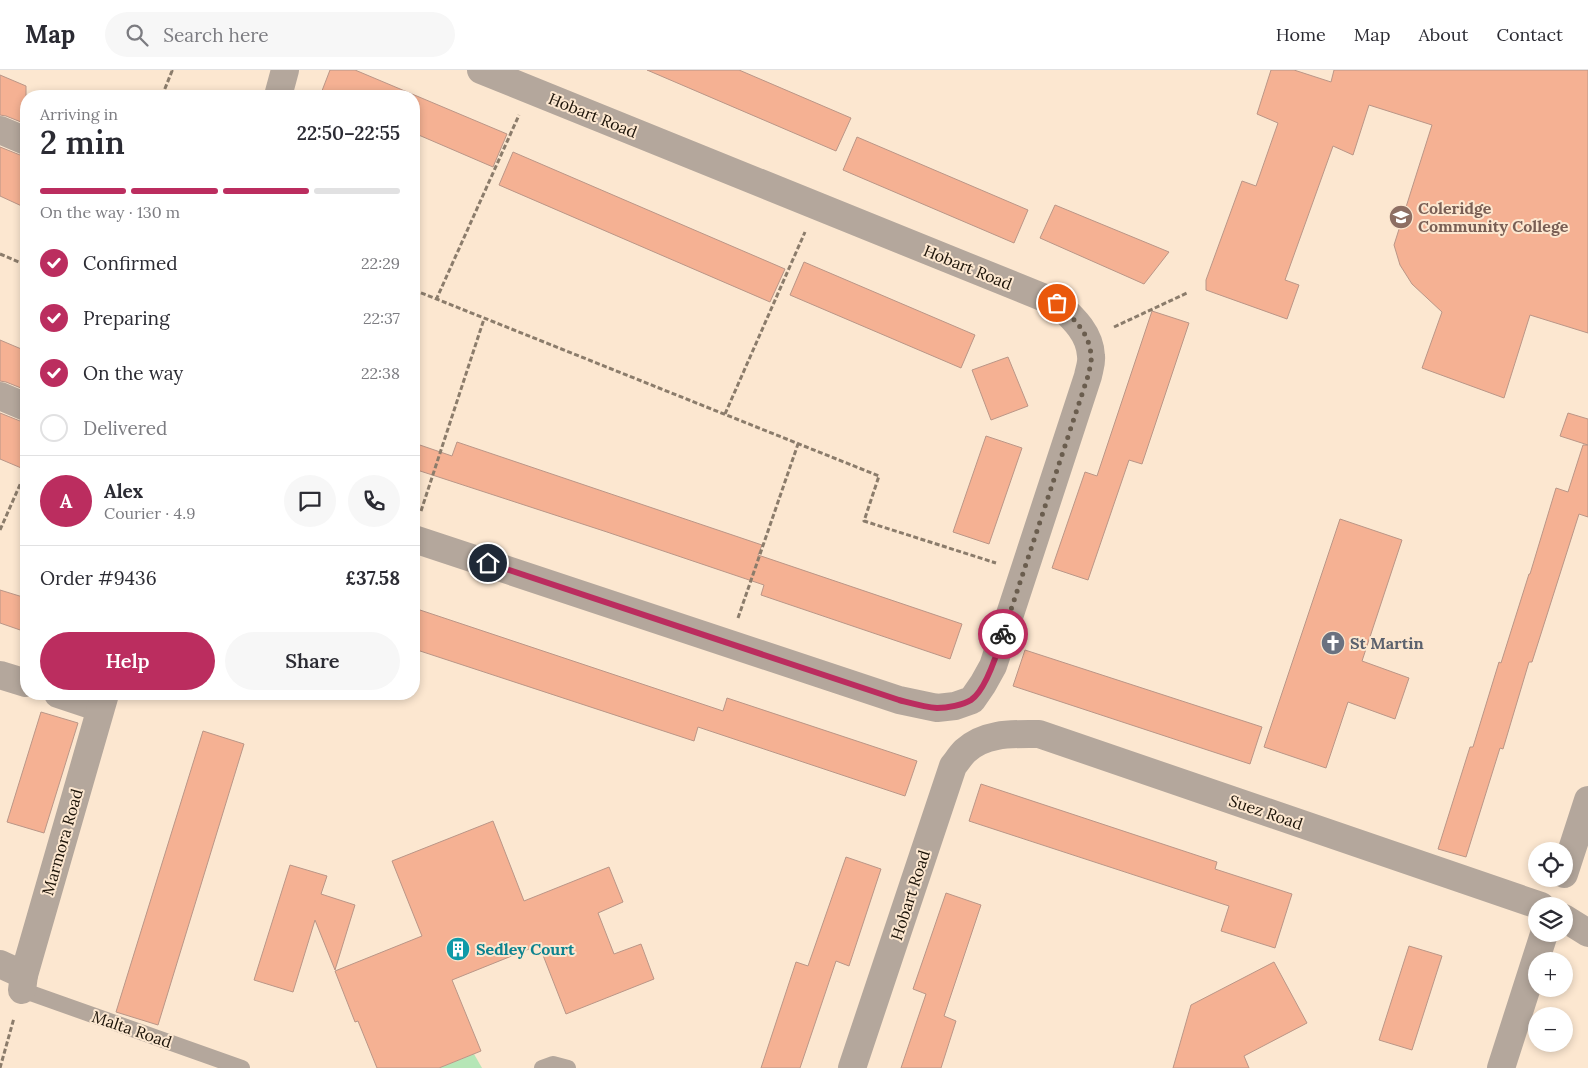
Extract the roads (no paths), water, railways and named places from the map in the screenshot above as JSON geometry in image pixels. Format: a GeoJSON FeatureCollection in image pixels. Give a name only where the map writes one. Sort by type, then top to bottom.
{"type":"FeatureCollection","features":[{"type":"Feature","properties":{"kind":"street"},"geometry":{"type":"LineString","coordinates":[[280,90],[285,70]]}},
{"type":"Feature","properties":{"kind":"street","name":"Hobart Road"},"geometry":{"type":"LineString","coordinates":[[420,540],[899,700],[938,708],[955,706],[972,700],[993,666],[1088,376],[1092,357],[1088,339],[1076,320],[1057,303],[480,70]]}},
{"type":"Feature","properties":{"kind":"street"},"geometry":{"type":"LineString","coordinates":[[0,130],[20,138]]}},
{"type":"Feature","properties":{"kind":"street"},"geometry":{"type":"LineString","coordinates":[[0,396],[20,404]]}},
{"type":"Feature","properties":{"kind":"street"},"geometry":{"type":"LineString","coordinates":[[0,675],[20,682]]}},
{"type":"Feature","properties":{"kind":"street","name":"Marmora Road"},"geometry":{"type":"LineString","coordinates":[[15,976],[102,701]]}},
{"type":"Feature","properties":{"kind":"street","name":"Suez Road"},"geometry":{"type":"LineString","coordinates":[[988,737],[1010,734],[1038,734],[1528,902]]}},
{"type":"Feature","properties":{"kind":"street","name":"Hobart Road"},"geometry":{"type":"LineString","coordinates":[[852,1068],[952,766],[966,750],[988,737]]}},
{"type":"Feature","properties":{"kind":"street"},"geometry":{"type":"LineString","coordinates":[[1573,846],[1588,800]]}},
{"type":"Feature","properties":{"kind":"street"},"geometry":{"type":"LineString","coordinates":[[1573,924],[1588,933]]}},
{"type":"Feature","properties":{"kind":"street"},"geometry":{"type":"LineString","coordinates":[[1501,1068],[1541,942]]}},
{"type":"Feature","properties":{"kind":"lane","name":"Malta Road"},"geometry":{"type":"LineString","coordinates":[[15,976],[242,1068]]}},
{"type":"Feature","properties":{"kind":"lane"},"geometry":{"type":"LineString","coordinates":[[542,1068],[553,1064],[568,1068]]}},
{"type":"Feature","properties":{"kind":"place","name":"Coleridge Community College"},"geometry":{"type":"Point","coordinates":[1401,217]}},
{"type":"Feature","properties":{"kind":"place","name":"St Martin"},"geometry":{"type":"Point","coordinates":[1333,643]}},
{"type":"Feature","properties":{"kind":"place","name":"Sedley Court"},"geometry":{"type":"Point","coordinates":[458,949]}}]}
